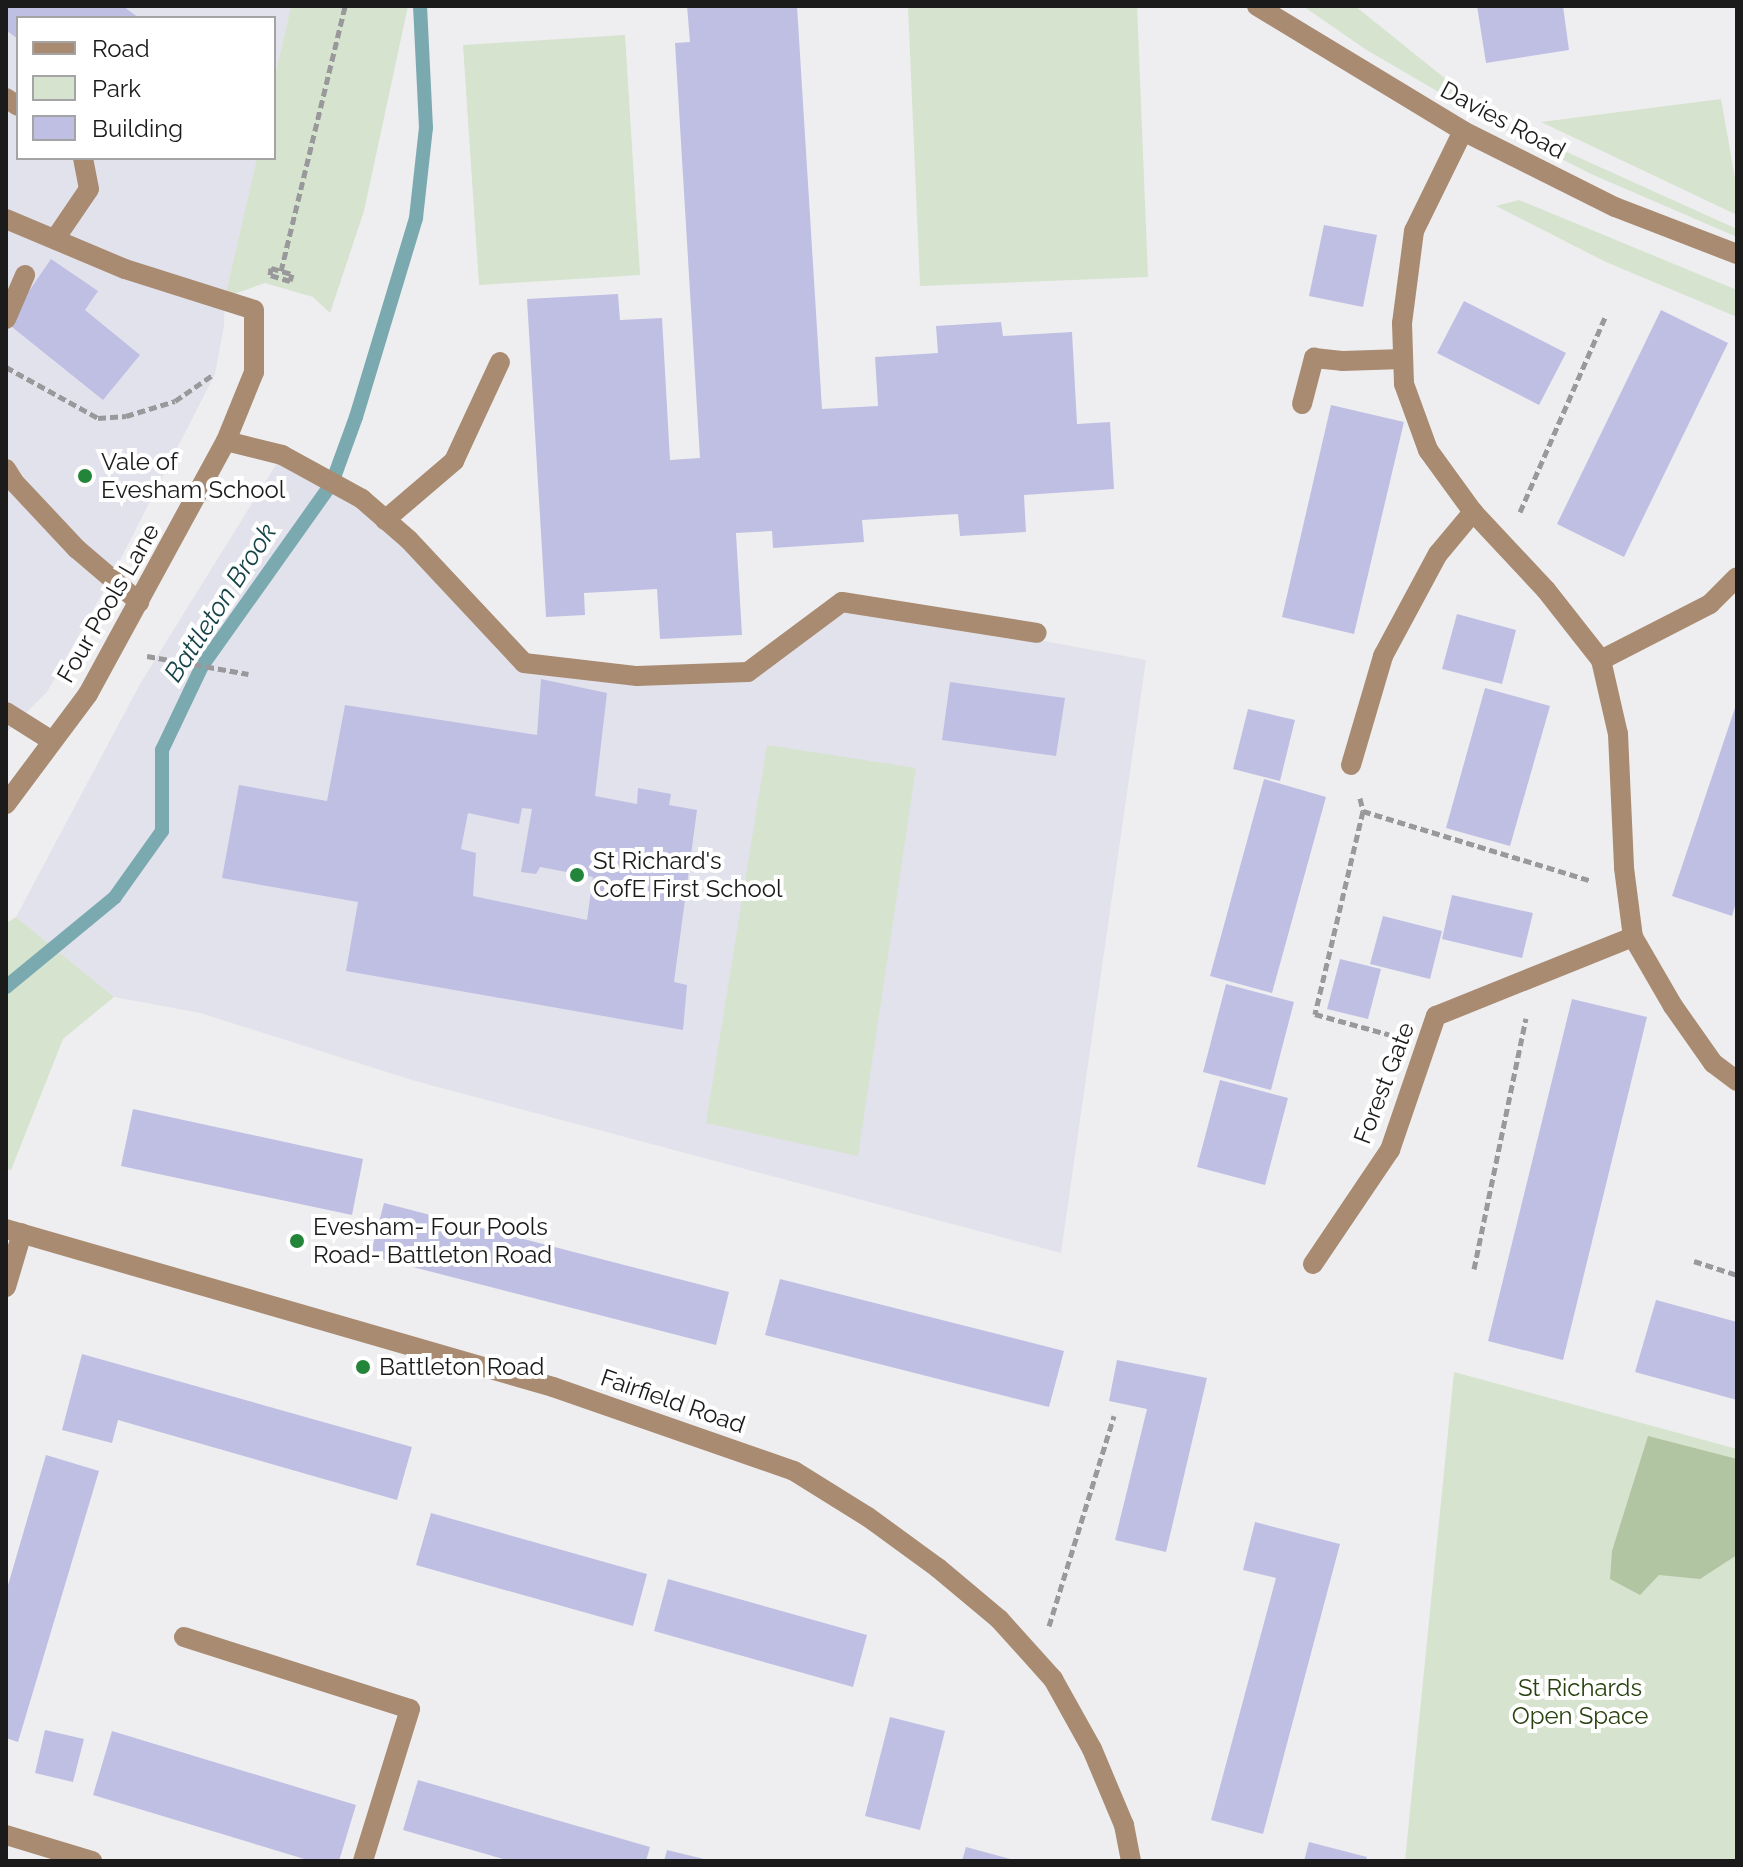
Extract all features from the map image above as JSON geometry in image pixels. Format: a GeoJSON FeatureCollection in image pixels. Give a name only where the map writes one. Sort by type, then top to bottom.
{"type":"FeatureCollection","features":[{"type":"Feature","properties":{"kind":"street","name":"Davies Road"},"geometry":{"type":"LineString","coordinates":[[1257,6],[1463,131],[1615,207],[1737,254]]}},
{"type":"Feature","properties":{"kind":"street"},"geometry":{"type":"LineString","coordinates":[[1463,131],[1414,231],[1402,323],[1404,384],[1428,450],[1473,512],[1546,590],[1601,660],[1618,734],[1626,892],[1633,937],[1673,1006],[1713,1063],[1737,1081]]}},
{"type":"Feature","properties":{"kind":"street"},"geometry":{"type":"LineString","coordinates":[[6,219],[55,239],[89,189],[83,160]]}},
{"type":"Feature","properties":{"kind":"street","name":"Four Pools Lane"},"geometry":{"type":"LineString","coordinates":[[6,804],[88,694],[226,441],[254,372],[254,310],[125,269],[55,239]]}},
{"type":"Feature","properties":{"kind":"street"},"geometry":{"type":"LineString","coordinates":[[6,319],[25,275]]}},
{"type":"Feature","properties":{"kind":"street"},"geometry":{"type":"LineString","coordinates":[[1302,404],[1314,358],[1342,361],[1403,359]]}},
{"type":"Feature","properties":{"kind":"street"},"geometry":{"type":"LineString","coordinates":[[385,520],[454,461],[500,362]]}},
{"type":"Feature","properties":{"kind":"street"},"geometry":{"type":"LineString","coordinates":[[226,441],[282,455],[362,499],[409,540],[524,663],[637,676],[748,672],[842,602],[1037,633]]}},
{"type":"Feature","properties":{"kind":"street"},"geometry":{"type":"LineString","coordinates":[[6,469],[14,482],[77,549],[139,602]]}},
{"type":"Feature","properties":{"kind":"street"},"geometry":{"type":"LineString","coordinates":[[1351,765],[1383,656],[1438,554],[1473,512]]}},
{"type":"Feature","properties":{"kind":"street"},"geometry":{"type":"LineString","coordinates":[[1601,660],[1710,604],[1737,577]]}},
{"type":"Feature","properties":{"kind":"street"},"geometry":{"type":"LineString","coordinates":[[6,712],[52,741]]}},
{"type":"Feature","properties":{"kind":"street","name":"Forest Gate"},"geometry":{"type":"LineString","coordinates":[[1313,1264],[1390,1150],[1436,1016],[1633,937]]}},
{"type":"Feature","properties":{"kind":"street"},"geometry":{"type":"LineString","coordinates":[[6,1287],[14,1231]]}},
{"type":"Feature","properties":{"kind":"street","name":"Fairfield Road"},"geometry":{"type":"LineString","coordinates":[[14,1231],[553,1387],[794,1471],[868,1517],[938,1568],[999,1619],[1053,1679],[1092,1749],[1124,1825],[1131,1861]]}},
{"type":"Feature","properties":{"kind":"street"},"geometry":{"type":"LineString","coordinates":[[184,1637],[410,1709],[363,1861]]}},
{"type":"Feature","properties":{"kind":"street"},"geometry":{"type":"LineString","coordinates":[[6,1835],[92,1861]]}},
{"type":"Feature","properties":{"kind":"path"},"geometry":{"type":"LineString","coordinates":[[281,271],[345,6]]}},
{"type":"Feature","properties":{"kind":"path"},"geometry":{"type":"LineString","coordinates":[[1505,546],[1605,317]]}},
{"type":"Feature","properties":{"kind":"path"},"geometry":{"type":"LineString","coordinates":[[6,367],[98,418],[126,416],[175,401],[215,374]]}},
{"type":"Feature","properties":{"kind":"path"},"geometry":{"type":"LineString","coordinates":[[171,662],[248,674]]}},
{"type":"Feature","properties":{"kind":"path"},"geometry":{"type":"LineString","coordinates":[[1351,765],[1363,811],[1315,1014],[1427,1044]]}},
{"type":"Feature","properties":{"kind":"path"},"geometry":{"type":"LineString","coordinates":[[1363,811],[1626,892]]}},
{"type":"Feature","properties":{"kind":"path"},"geometry":{"type":"LineString","coordinates":[[1474,1269],[1534,978]]}},
{"type":"Feature","properties":{"kind":"path"},"geometry":{"type":"LineString","coordinates":[[1694,1261],[1737,1275]]}},
{"type":"Feature","properties":{"kind":"path"},"geometry":{"type":"LineString","coordinates":[[1038,1662],[1114,1416]]}},
{"type":"Feature","properties":{"kind":"shaded area","name":"Vale of Evesham School"},"geometry":{"type":"Polygon","coordinates":[[[6,6],[291,6],[276,71],[276,16],[16,16],[16,160],[257,160],[225,297],[224,326],[215,374],[111,578],[47,692],[6,733],[6,6]]]}},
{"type":"Feature","properties":{"kind":"shaded area","name":"St Richard's CofE First School"},"geometry":{"type":"Polygon","coordinates":[[[282,455],[367,500],[526,661],[640,673],[751,671],[842,603],[1146,660],[1061,1253],[415,1081],[200,1013],[114,997],[16,917],[140,684],[282,455]]]}},
{"type":"Feature","properties":{"kind":"green space"},"geometry":{"type":"Polygon","coordinates":[[[291,6],[408,6],[364,211],[330,313],[313,297],[265,283],[225,297],[257,160],[276,160],[276,71],[291,6]]]}},
{"type":"Feature","properties":{"kind":"green space"},"geometry":{"type":"Polygon","coordinates":[[[908,6],[1137,6],[1148,277],[920,286],[908,6]]]}},
{"type":"Feature","properties":{"kind":"green space"},"geometry":{"type":"Polygon","coordinates":[[[1303,6],[1355,6],[1498,121],[1737,229],[1737,237],[1591,174],[1495,125],[1365,49],[1303,6]]]}},
{"type":"Feature","properties":{"kind":"green space"},"geometry":{"type":"Polygon","coordinates":[[[625,35],[640,275],[479,285],[463,45],[625,35]]]}},
{"type":"Feature","properties":{"kind":"green space"},"geometry":{"type":"Polygon","coordinates":[[[1721,99],[1737,190],[1737,215],[1541,122],[1721,99]]]}},
{"type":"Feature","properties":{"kind":"green space"},"geometry":{"type":"Polygon","coordinates":[[[1519,200],[1737,290],[1737,317],[1606,262],[1496,206],[1519,200]]]}},
{"type":"Feature","properties":{"kind":"green space"},"geometry":{"type":"Polygon","coordinates":[[[767,745],[916,768],[858,1156],[706,1123],[767,745]]]}},
{"type":"Feature","properties":{"kind":"green space"},"geometry":{"type":"Polygon","coordinates":[[[16,917],[114,997],[63,1039],[11,1170],[6,1169],[6,923],[16,917]]]}},
{"type":"Feature","properties":{"kind":"green space","name":"St Richards Open Space"},"geometry":{"type":"Polygon","coordinates":[[[1454,1372],[1737,1449],[1737,1861],[1405,1861],[1454,1372]]]}},
{"type":"Feature","properties":{"kind":"green space"},"geometry":{"type":"Polygon","coordinates":[[[1648,1436],[1737,1459],[1737,1555],[1700,1579],[1659,1575],[1640,1595],[1610,1579],[1612,1551],[1648,1436]]]}},
{"type":"Feature","properties":{"kind":"building"},"geometry":{"type":"Polygon","coordinates":[[[6,6],[123,6],[136,16],[16,16],[16,38],[6,30],[6,6]]]}},
{"type":"Feature","properties":{"kind":"building"},"geometry":{"type":"Polygon","coordinates":[[[687,6],[797,6],[822,409],[878,406],[875,357],[938,353],[936,326],[1001,322],[1003,336],[1072,332],[1077,424],[1110,422],[1114,489],[1024,495],[1026,532],[960,536],[958,514],[862,520],[864,542],[773,548],[772,531],[736,533],[742,635],[660,639],[657,589],[584,593],[585,615],[546,617],[527,299],[618,294],[620,320],[662,318],[670,460],[700,458],[675,43],[690,42],[687,6]]]}},
{"type":"Feature","properties":{"kind":"building"},"geometry":{"type":"Polygon","coordinates":[[[1477,6],[1563,6],[1569,50],[1486,63],[1477,6]]]}},
{"type":"Feature","properties":{"kind":"building"},"geometry":{"type":"Polygon","coordinates":[[[1324,225],[1377,235],[1363,307],[1309,296],[1324,225]]]}},
{"type":"Feature","properties":{"kind":"building"},"geometry":{"type":"Polygon","coordinates":[[[51,259],[98,291],[85,310],[140,355],[103,400],[7,323],[51,259]]]}},
{"type":"Feature","properties":{"kind":"building"},"geometry":{"type":"Polygon","coordinates":[[[1464,301],[1566,353],[1539,405],[1437,353],[1464,301]]]}},
{"type":"Feature","properties":{"kind":"building"},"geometry":{"type":"Polygon","coordinates":[[[1661,310],[1728,343],[1624,557],[1557,524],[1661,310]]]}},
{"type":"Feature","properties":{"kind":"building"},"geometry":{"type":"Polygon","coordinates":[[[1331,405],[1404,422],[1354,634],[1282,617],[1331,405]]]}},
{"type":"Feature","properties":{"kind":"building"},"geometry":{"type":"Polygon","coordinates":[[[1457,614],[1516,630],[1502,684],[1442,669],[1457,614]]]}},
{"type":"Feature","properties":{"kind":"building"},"geometry":{"type":"Polygon","coordinates":[[[541,679],[607,693],[595,796],[637,804],[638,788],[671,794],[669,805],[697,810],[674,982],[687,985],[683,1030],[346,971],[358,902],[222,878],[239,785],[327,801],[345,705],[537,735],[541,679]],[[522,808],[519,824],[468,813],[461,849],[476,853],[473,896],[587,920],[593,877],[540,867],[536,874],[521,872],[532,809],[522,808]]]}},
{"type":"Feature","properties":{"kind":"building"},"geometry":{"type":"Polygon","coordinates":[[[950,682],[1065,698],[1056,756],[942,740],[950,682]]]}},
{"type":"Feature","properties":{"kind":"building"},"geometry":{"type":"Polygon","coordinates":[[[1485,688],[1550,706],[1510,846],[1446,828],[1485,688]]]}},
{"type":"Feature","properties":{"kind":"building"},"geometry":{"type":"Polygon","coordinates":[[[1737,702],[1737,899],[1732,916],[1672,896],[1737,702]]]}},
{"type":"Feature","properties":{"kind":"building"},"geometry":{"type":"Polygon","coordinates":[[[1248,709],[1295,720],[1280,781],[1233,769],[1248,709]]]}},
{"type":"Feature","properties":{"kind":"building"},"geometry":{"type":"Polygon","coordinates":[[[1264,779],[1326,797],[1272,993],[1210,976],[1264,779]]]}},
{"type":"Feature","properties":{"kind":"building"},"geometry":{"type":"Polygon","coordinates":[[[1452,895],[1533,913],[1522,958],[1442,939],[1452,895]]]}},
{"type":"Feature","properties":{"kind":"building"},"geometry":{"type":"Polygon","coordinates":[[[1383,916],[1442,931],[1430,979],[1370,964],[1383,916]]]}},
{"type":"Feature","properties":{"kind":"building"},"geometry":{"type":"Polygon","coordinates":[[[1340,959],[1381,969],[1368,1019],[1327,1009],[1340,959]]]}},
{"type":"Feature","properties":{"kind":"building"},"geometry":{"type":"Polygon","coordinates":[[[1226,984],[1294,1002],[1271,1090],[1203,1072],[1226,984]]]}},
{"type":"Feature","properties":{"kind":"building"},"geometry":{"type":"Polygon","coordinates":[[[1572,999],[1647,1017],[1563,1360],[1488,1341],[1572,999]]]}},
{"type":"Feature","properties":{"kind":"building"},"geometry":{"type":"Polygon","coordinates":[[[1220,1080],[1288,1098],[1265,1185],[1197,1167],[1220,1080]]]}},
{"type":"Feature","properties":{"kind":"building"},"geometry":{"type":"Polygon","coordinates":[[[133,1109],[363,1159],[352,1215],[121,1166],[133,1109]]]}},
{"type":"Feature","properties":{"kind":"building"},"geometry":{"type":"Polygon","coordinates":[[[384,1203],[729,1292],[716,1345],[370,1256],[384,1203]]]}},
{"type":"Feature","properties":{"kind":"building"},"geometry":{"type":"Polygon","coordinates":[[[780,1279],[1064,1351],[1049,1407],[765,1335],[780,1279]]]}},
{"type":"Feature","properties":{"kind":"building"},"geometry":{"type":"Polygon","coordinates":[[[1656,1300],[1737,1322],[1737,1400],[1635,1372],[1656,1300]]]}},
{"type":"Feature","properties":{"kind":"building"},"geometry":{"type":"Polygon","coordinates":[[[82,1354],[412,1447],[397,1500],[118,1420],[112,1443],[62,1430],[82,1354]]]}},
{"type":"Feature","properties":{"kind":"building"},"geometry":{"type":"Polygon","coordinates":[[[1117,1360],[1207,1378],[1166,1552],[1115,1540],[1147,1409],[1109,1401],[1117,1360]]]}},
{"type":"Feature","properties":{"kind":"building"},"geometry":{"type":"Polygon","coordinates":[[[46,1455],[99,1471],[18,1742],[6,1738],[6,1592],[46,1455]]]}},
{"type":"Feature","properties":{"kind":"building"},"geometry":{"type":"Polygon","coordinates":[[[431,1513],[647,1574],[633,1626],[416,1565],[431,1513]]]}},
{"type":"Feature","properties":{"kind":"building"},"geometry":{"type":"Polygon","coordinates":[[[1255,1522],[1340,1544],[1263,1834],[1211,1820],[1276,1578],[1243,1570],[1255,1522]]]}},
{"type":"Feature","properties":{"kind":"building"},"geometry":{"type":"Polygon","coordinates":[[[668,1579],[867,1635],[853,1687],[654,1631],[668,1579]]]}},
{"type":"Feature","properties":{"kind":"building"},"geometry":{"type":"Polygon","coordinates":[[[890,1717],[945,1731],[920,1830],[865,1816],[890,1717]]]}},
{"type":"Feature","properties":{"kind":"building"},"geometry":{"type":"Polygon","coordinates":[[[45,1730],[84,1739],[73,1782],[35,1773],[45,1730]]]}},
{"type":"Feature","properties":{"kind":"building"},"geometry":{"type":"Polygon","coordinates":[[[112,1731],[356,1805],[339,1861],[311,1861],[93,1795],[112,1731]]]}},
{"type":"Feature","properties":{"kind":"building"},"geometry":{"type":"Polygon","coordinates":[[[418,1780],[650,1847],[646,1861],[510,1861],[403,1830],[418,1780]]]}},
{"type":"Feature","properties":{"kind":"building"},"geometry":{"type":"Polygon","coordinates":[[[1309,1842],[1367,1857],[1366,1861],[1304,1861],[1309,1842]]]}},
{"type":"Feature","properties":{"kind":"building"},"geometry":{"type":"Polygon","coordinates":[[[966,1847],[1014,1860],[962,1861],[966,1847]]]}},
{"type":"Feature","properties":{"kind":"building"},"geometry":{"type":"Polygon","coordinates":[[[667,1850],[708,1860],[708,1861],[664,1861],[667,1850]]]}},
{"type":"Feature","properties":{"kind":"waterway","name":"Battleton Brook"},"geometry":{"type":"LineString","coordinates":[[6,987],[115,897],[162,831],[162,750],[202,666],[332,483],[356,417],[416,218],[426,128],[420,6]]}},
{"type":"Feature","properties":{"kind":"place","name":"Vale of Evesham School"},"geometry":{"type":"Point","coordinates":[85,476]}},
{"type":"Feature","properties":{"kind":"place","name":"St Richard's CofE First School"},"geometry":{"type":"Point","coordinates":[577,875]}},
{"type":"Feature","properties":{"kind":"place","name":"Evesham- Four Pools Road- Battleton Road"},"geometry":{"type":"Point","coordinates":[297,1241]}},
{"type":"Feature","properties":{"kind":"place","name":"Battleton Road"},"geometry":{"type":"Point","coordinates":[363,1367]}}]}
